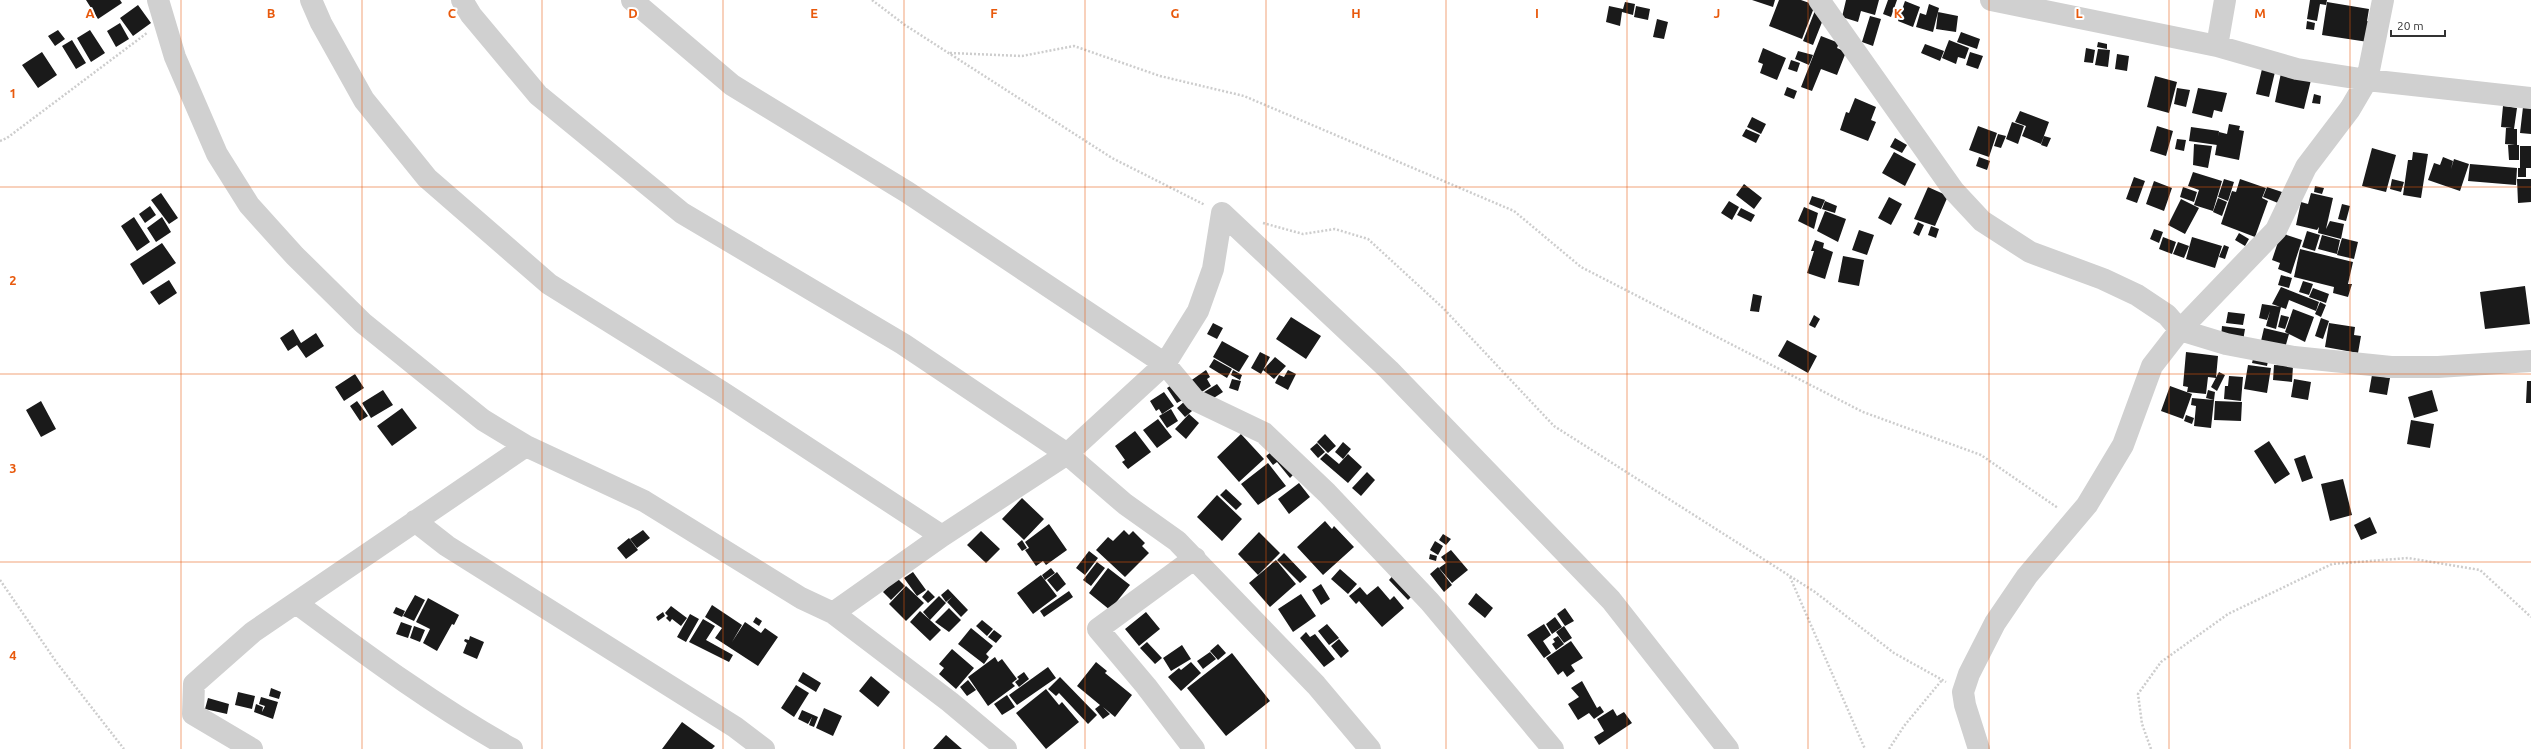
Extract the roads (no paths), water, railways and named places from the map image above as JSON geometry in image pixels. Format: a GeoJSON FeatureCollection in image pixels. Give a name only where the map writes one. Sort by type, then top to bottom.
{"type":"FeatureCollection","features":[{"type":"Feature","properties":{"kind":"street"},"geometry":{"type":"LineString","coordinates":[[311,0],[321,23],[364,100],[427,178],[549,284],[722,392],[942,536]]}},
{"type":"Feature","properties":{"kind":"street"},"geometry":{"type":"LineString","coordinates":[[462,0],[471,15],[538,95],[682,213],[903,344],[1067,454],[1125,504],[1177,541],[1316,684],[1370,749]]}},
{"type":"Feature","properties":{"kind":"street"},"geometry":{"type":"LineString","coordinates":[[632,0],[732,85],[907,192],[1165,364],[1195,400],[1264,433],[1328,493],[1430,602],[1553,749]]}},
{"type":"Feature","properties":{"kind":"street"},"geometry":{"type":"LineString","coordinates":[[1819,0],[1954,191],[1982,221],[2036,255],[2103,279],[2137,295],[2167,315],[2180,330],[2226,344],[2294,357],[2391,367],[2438,367],[2531,361]]}},
{"type":"Feature","properties":{"kind":"street"},"geometry":{"type":"LineString","coordinates":[[1991,0],[2064,7],[2217,46],[2282,66],[2366,80],[2531,98]]}},
{"type":"Feature","properties":{"kind":"street"},"geometry":{"type":"LineString","coordinates":[[2217,46],[2225,0]]}},
{"type":"Feature","properties":{"kind":"street"},"geometry":{"type":"LineString","coordinates":[[1979,749],[1965,705],[1963,692],[1969,674],[1995,623],[2027,576],[2087,505],[2123,445],[2152,366],[2180,330],[2276,230],[2306,167],[2350,109],[2366,80],[2383,0]]}},
{"type":"Feature","properties":{"kind":"street"},"geometry":{"type":"LineString","coordinates":[[160,10],[175,58],[216,154],[249,205],[295,256],[363,323],[483,420],[526,446],[644,501],[801,598],[832,614],[950,702],[1006,749]]}},
{"type":"Feature","properties":{"kind":"street"},"geometry":{"type":"LineString","coordinates":[[832,614],[942,536],[1067,454],[1165,364],[1198,311],[1213,269],[1222,213],[1389,370],[1611,600],[1728,749]]}},
{"type":"Feature","properties":{"kind":"street"},"geometry":{"type":"LineString","coordinates":[[252,749],[193,714],[194,684],[253,632],[526,446]]}},
{"type":"Feature","properties":{"kind":"street"},"geometry":{"type":"LineString","coordinates":[[415,521],[447,546],[734,727],[764,749]]}},
{"type":"Feature","properties":{"kind":"street"},"geometry":{"type":"LineString","coordinates":[[1194,749],[1146,686],[1098,629],[1195,558]]}},
{"type":"Feature","properties":{"kind":"street"},"geometry":{"type":"LineString","coordinates":[[296,603],[358,649],[474,728],[512,749]]}}]}
